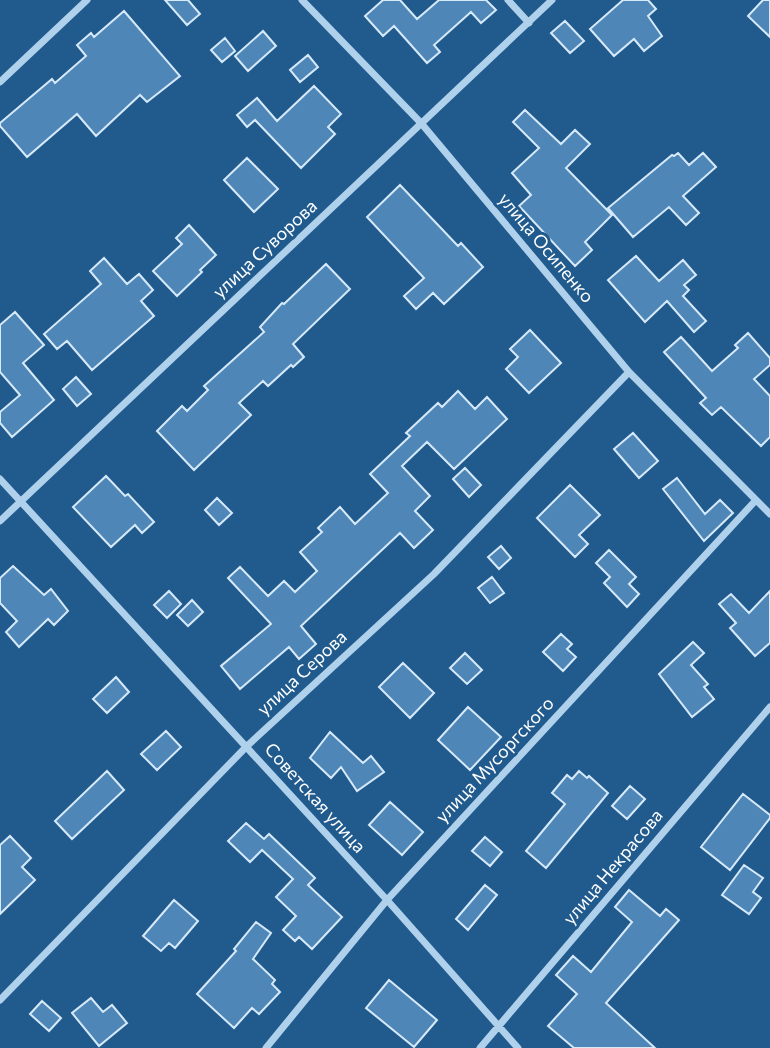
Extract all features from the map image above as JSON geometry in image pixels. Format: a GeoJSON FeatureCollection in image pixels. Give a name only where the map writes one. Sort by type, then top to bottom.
{"type":"FeatureCollection","features":[{"type":"Feature","properties":{"kind":"street"},"geometry":{"type":"LineString","coordinates":[[0,82],[87,0]]}},
{"type":"Feature","properties":{"kind":"street","name":"улица Осипенко"},"geometry":{"type":"LineString","coordinates":[[302,0],[421,122],[629,372],[770,514]]}},
{"type":"Feature","properties":{"kind":"street"},"geometry":{"type":"LineString","coordinates":[[508,0],[529,23]]}},
{"type":"Feature","properties":{"kind":"street","name":"улица Суворова"},"geometry":{"type":"LineString","coordinates":[[0,520],[552,0]]}},
{"type":"Feature","properties":{"kind":"street","name":"улица Серова"},"geometry":{"type":"LineString","coordinates":[[0,1000],[247,746],[434,574],[629,372]]}},
{"type":"Feature","properties":{"kind":"street","name":"Советская улица"},"geometry":{"type":"LineString","coordinates":[[0,479],[247,746],[518,1048]]}},
{"type":"Feature","properties":{"kind":"street","name":"улица Мусоргского"},"geometry":{"type":"LineString","coordinates":[[266,1048],[387,900],[756,500]]}},
{"type":"Feature","properties":{"kind":"street","name":"улица Некрасова"},"geometry":{"type":"LineString","coordinates":[[480,1048],[770,707]]}},
{"type":"Feature","properties":{"kind":"building"},"geometry":{"type":"Polygon","coordinates":[[[165,0],[188,0],[200,14],[187,25],[165,0]]]}},
{"type":"Feature","properties":{"kind":"building"},"geometry":{"type":"Polygon","coordinates":[[[383,0],[400,0],[417,19],[439,0],[486,0],[496,10],[481,23],[471,12],[434,45],[440,52],[427,63],[394,26],[383,36],[365,16],[383,0]]]}},
{"type":"Feature","properties":{"kind":"building"},"geometry":{"type":"Polygon","coordinates":[[[623,0],[648,0],[656,9],[648,16],[662,36],[644,51],[634,39],[614,56],[590,29],[623,0]]]}},
{"type":"Feature","properties":{"kind":"building"},"geometry":{"type":"Polygon","coordinates":[[[763,0],[770,0],[770,37],[748,16],[763,0]]]}},
{"type":"Feature","properties":{"kind":"building"},"geometry":{"type":"Polygon","coordinates":[[[124,11],[180,76],[147,102],[140,95],[96,136],[77,114],[27,157],[0,123],[52,79],[55,83],[86,56],[77,45],[91,33],[94,37],[124,11]]]}},
{"type":"Feature","properties":{"kind":"building"},"geometry":{"type":"Polygon","coordinates":[[[565,21],[584,41],[570,53],[551,33],[565,21]]]}},
{"type":"Feature","properties":{"kind":"building"},"geometry":{"type":"Polygon","coordinates":[[[263,31],[276,46],[248,71],[235,56],[263,31]]]}},
{"type":"Feature","properties":{"kind":"building"},"geometry":{"type":"Polygon","coordinates":[[[225,38],[235,51],[222,62],[211,50],[225,38]]]}},
{"type":"Feature","properties":{"kind":"building"},"geometry":{"type":"Polygon","coordinates":[[[308,55],[318,67],[300,82],[290,70],[308,55]]]}},
{"type":"Feature","properties":{"kind":"building"},"geometry":{"type":"Polygon","coordinates":[[[314,86],[341,114],[328,127],[335,134],[301,168],[255,120],[247,127],[237,115],[257,98],[277,121],[314,86]]]}},
{"type":"Feature","properties":{"kind":"building"},"geometry":{"type":"Polygon","coordinates":[[[525,110],[561,144],[575,130],[590,144],[566,168],[612,215],[585,242],[592,250],[575,266],[519,206],[531,195],[512,173],[539,148],[513,122],[525,110]]]}},
{"type":"Feature","properties":{"kind":"building"},"geometry":{"type":"Polygon","coordinates":[[[678,153],[689,165],[703,153],[716,167],[683,196],[699,213],[686,225],[669,207],[633,237],[608,208],[672,155],[678,153]]]}},
{"type":"Feature","properties":{"kind":"building"},"geometry":{"type":"Polygon","coordinates":[[[247,158],[278,189],[254,212],[224,180],[247,158]]]}},
{"type":"Feature","properties":{"kind":"building"},"geometry":{"type":"Polygon","coordinates":[[[400,185],[458,246],[461,243],[483,267],[444,304],[433,293],[416,309],[404,296],[424,278],[367,217],[400,185]]]}},
{"type":"Feature","properties":{"kind":"building"},"geometry":{"type":"Polygon","coordinates":[[[189,225],[216,255],[177,296],[153,271],[182,244],[176,238],[189,225]]]}},
{"type":"Feature","properties":{"kind":"building"},"geometry":{"type":"Polygon","coordinates":[[[636,256],[659,281],[683,260],[696,275],[684,285],[689,290],[683,296],[706,321],[694,332],[667,301],[645,322],[608,280],[636,256]]]}},
{"type":"Feature","properties":{"kind":"building"},"geometry":{"type":"Polygon","coordinates":[[[104,258],[127,284],[139,274],[153,290],[141,301],[154,316],[92,370],[67,341],[57,349],[44,334],[101,284],[90,271],[104,258]]]}},
{"type":"Feature","properties":{"kind":"building"},"geometry":{"type":"Polygon","coordinates":[[[326,264],[350,289],[293,344],[304,357],[268,386],[263,381],[239,403],[251,415],[194,470],[157,431],[182,406],[187,411],[208,390],[204,386],[264,332],[260,327],[282,303],[326,264]]]}},
{"type":"Feature","properties":{"kind":"building"},"geometry":{"type":"Polygon","coordinates":[[[15,312],[44,345],[23,363],[54,400],[12,437],[0,423],[0,412],[20,395],[0,372],[0,325],[15,312]]]}},
{"type":"Feature","properties":{"kind":"building"},"geometry":{"type":"Polygon","coordinates":[[[530,330],[561,363],[529,393],[506,369],[518,357],[510,349],[530,330]]]}},
{"type":"Feature","properties":{"kind":"building"},"geometry":{"type":"Polygon","coordinates":[[[748,333],[770,358],[770,365],[754,379],[770,396],[770,437],[761,446],[721,407],[712,415],[700,403],[706,398],[664,352],[681,337],[712,371],[738,348],[735,345],[748,333]]]}},
{"type":"Feature","properties":{"kind":"building"},"geometry":{"type":"Polygon","coordinates":[[[76,377],[91,394],[77,406],[63,389],[76,377]]]}},
{"type":"Feature","properties":{"kind":"building"},"geometry":{"type":"Polygon","coordinates":[[[458,391],[475,409],[487,397],[507,419],[454,469],[427,442],[402,466],[430,496],[415,511],[433,530],[414,548],[400,533],[301,626],[316,644],[299,659],[289,647],[240,689],[221,666],[271,624],[228,578],[240,567],[268,596],[284,581],[295,592],[317,571],[300,552],[322,532],[318,528],[340,507],[355,524],[388,493],[370,474],[410,436],[406,433],[438,403],[442,407],[458,391]]]}},
{"type":"Feature","properties":{"kind":"building"},"geometry":{"type":"Polygon","coordinates":[[[633,433],[658,461],[639,478],[614,449],[633,433]]]}},
{"type":"Feature","properties":{"kind":"building"},"geometry":{"type":"Polygon","coordinates":[[[465,468],[481,485],[469,497],[453,479],[465,468]]]}},
{"type":"Feature","properties":{"kind":"building"},"geometry":{"type":"Polygon","coordinates":[[[106,476],[125,496],[128,494],[154,522],[142,533],[135,525],[111,547],[73,507],[106,476]]]}},
{"type":"Feature","properties":{"kind":"building"},"geometry":{"type":"Polygon","coordinates":[[[677,478],[705,514],[720,500],[733,513],[704,541],[663,489],[677,478]]]}},
{"type":"Feature","properties":{"kind":"building"},"geometry":{"type":"Polygon","coordinates":[[[570,485],[600,515],[579,535],[588,544],[575,557],[537,518],[570,485]]]}},
{"type":"Feature","properties":{"kind":"building"},"geometry":{"type":"Polygon","coordinates":[[[217,498],[232,513],[219,525],[205,510],[217,498]]]}},
{"type":"Feature","properties":{"kind":"building"},"geometry":{"type":"Polygon","coordinates":[[[501,546],[511,558],[499,569],[488,557],[501,546]]]}},
{"type":"Feature","properties":{"kind":"building"},"geometry":{"type":"Polygon","coordinates":[[[609,550],[636,577],[629,584],[639,594],[627,607],[604,583],[610,577],[596,563],[609,550]]]}},
{"type":"Feature","properties":{"kind":"building"},"geometry":{"type":"Polygon","coordinates":[[[13,566],[44,595],[51,589],[68,611],[54,625],[48,619],[19,647],[6,632],[17,621],[0,603],[0,578],[13,566]]]}},
{"type":"Feature","properties":{"kind":"building"},"geometry":{"type":"Polygon","coordinates":[[[492,577],[504,593],[490,603],[478,588],[492,577]]]}},
{"type":"Feature","properties":{"kind":"building"},"geometry":{"type":"Polygon","coordinates":[[[169,591],[181,604],[167,618],[154,605],[169,591]]]}},
{"type":"Feature","properties":{"kind":"building"},"geometry":{"type":"Polygon","coordinates":[[[770,591],[770,643],[755,656],[730,628],[736,623],[719,604],[731,594],[749,613],[770,591]]]}},
{"type":"Feature","properties":{"kind":"building"},"geometry":{"type":"Polygon","coordinates":[[[192,600],[203,612],[188,626],[177,615],[192,600]]]}},
{"type":"Feature","properties":{"kind":"building"},"geometry":{"type":"Polygon","coordinates":[[[561,634],[572,644],[567,649],[576,657],[563,671],[543,652],[561,634]]]}},
{"type":"Feature","properties":{"kind":"building"},"geometry":{"type":"Polygon","coordinates":[[[693,642],[704,653],[691,665],[708,684],[704,687],[714,699],[692,717],[659,674],[693,642]]]}},
{"type":"Feature","properties":{"kind":"building"},"geometry":{"type":"Polygon","coordinates":[[[465,653],[482,670],[467,684],[450,668],[465,653]]]}},
{"type":"Feature","properties":{"kind":"building"},"geometry":{"type":"Polygon","coordinates":[[[403,663],[434,693],[410,718],[379,687],[403,663]]]}},
{"type":"Feature","properties":{"kind":"building"},"geometry":{"type":"Polygon","coordinates":[[[116,677],[129,692],[107,713],[93,699],[116,677]]]}},
{"type":"Feature","properties":{"kind":"building"},"geometry":{"type":"Polygon","coordinates":[[[468,707],[501,737],[470,770],[438,740],[468,707]]]}},
{"type":"Feature","properties":{"kind":"building"},"geometry":{"type":"Polygon","coordinates":[[[166,731],[181,747],[157,770],[141,754],[166,731]]]}},
{"type":"Feature","properties":{"kind":"building"},"geometry":{"type":"Polygon","coordinates":[[[330,732],[363,763],[371,756],[384,772],[357,791],[341,767],[331,778],[310,758],[330,732]]]}},
{"type":"Feature","properties":{"kind":"building"},"geometry":{"type":"Polygon","coordinates":[[[107,771],[124,790],[72,839],[55,821],[107,771]]]}},
{"type":"Feature","properties":{"kind":"building"},"geometry":{"type":"Polygon","coordinates":[[[579,771],[608,793],[546,868],[526,851],[565,804],[552,793],[567,775],[572,779],[579,771]]]}},
{"type":"Feature","properties":{"kind":"building"},"geometry":{"type":"Polygon","coordinates":[[[630,786],[645,799],[627,819],[612,806],[630,786]]]}},
{"type":"Feature","properties":{"kind":"building"},"geometry":{"type":"Polygon","coordinates":[[[743,794],[770,815],[770,818],[730,870],[701,847],[743,794]]]}},
{"type":"Feature","properties":{"kind":"building"},"geometry":{"type":"Polygon","coordinates":[[[390,802],[423,832],[402,855],[369,825],[390,802]]]}},
{"type":"Feature","properties":{"kind":"building"},"geometry":{"type":"Polygon","coordinates":[[[246,823],[264,839],[269,834],[315,878],[308,885],[342,917],[312,949],[299,937],[295,941],[283,930],[296,916],[276,897],[293,879],[262,850],[250,862],[228,841],[246,823]]]}},
{"type":"Feature","properties":{"kind":"building"},"geometry":{"type":"Polygon","coordinates":[[[10,836],[31,858],[22,867],[35,880],[0,914],[0,845],[10,836]]]}},
{"type":"Feature","properties":{"kind":"building"},"geometry":{"type":"Polygon","coordinates":[[[485,837],[502,852],[490,866],[472,851],[485,837]]]}},
{"type":"Feature","properties":{"kind":"building"},"geometry":{"type":"Polygon","coordinates":[[[744,865],[763,878],[753,892],[761,898],[749,914],[722,895],[744,865]]]}},
{"type":"Feature","properties":{"kind":"building"},"geometry":{"type":"Polygon","coordinates":[[[485,885],[497,895],[468,930],[456,919],[485,885]]]}},
{"type":"Feature","properties":{"kind":"building"},"geometry":{"type":"Polygon","coordinates":[[[629,890],[660,916],[666,909],[679,920],[606,1003],[655,1048],[574,1048],[548,1026],[577,994],[556,975],[573,956],[591,972],[632,922],[615,907],[629,890]]]}},
{"type":"Feature","properties":{"kind":"building"},"geometry":{"type":"Polygon","coordinates":[[[174,900],[198,921],[175,948],[169,943],[161,951],[143,936],[174,900]]]}},
{"type":"Feature","properties":{"kind":"building"},"geometry":{"type":"Polygon","coordinates":[[[256,922],[271,933],[253,959],[275,980],[272,984],[280,992],[259,1014],[252,1008],[234,1028],[197,994],[236,951],[234,949],[256,922]]]}},
{"type":"Feature","properties":{"kind":"building"},"geometry":{"type":"Polygon","coordinates":[[[389,980],[437,1020],[414,1047],[366,1008],[389,980]]]}},
{"type":"Feature","properties":{"kind":"building"},"geometry":{"type":"Polygon","coordinates":[[[91,998],[103,1012],[112,1005],[127,1023],[99,1046],[72,1013],[91,998]]]}},
{"type":"Feature","properties":{"kind":"building"},"geometry":{"type":"Polygon","coordinates":[[[42,1001],[61,1018],[49,1031],[30,1014],[42,1001]]]}}]}
